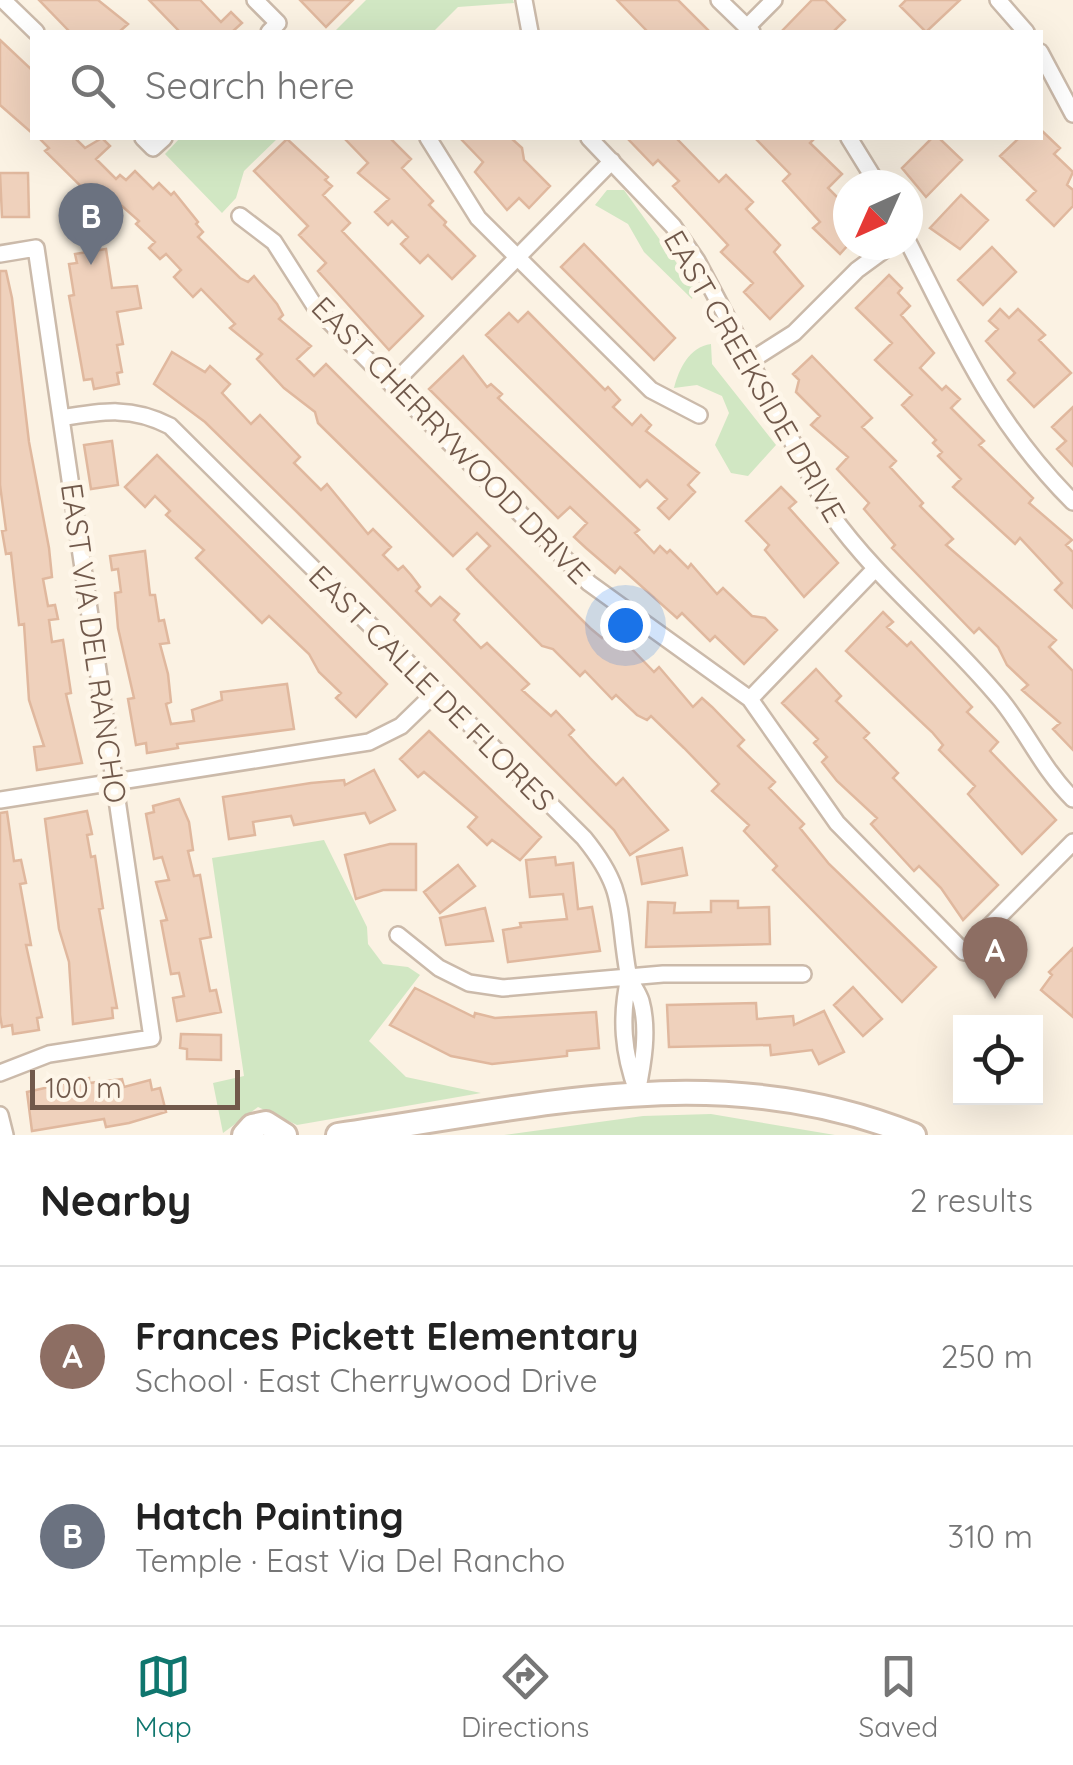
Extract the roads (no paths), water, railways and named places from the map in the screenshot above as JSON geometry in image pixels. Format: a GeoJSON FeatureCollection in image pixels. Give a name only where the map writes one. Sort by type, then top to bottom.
{"type":"FeatureCollection","features":[{"type":"Feature","properties":{"kind":"street"},"geometry":{"type":"LineString","coordinates":[[3,0],[34,30]]}},
{"type":"Feature","properties":{"kind":"street"},"geometry":{"type":"LineString","coordinates":[[255,0],[274,28]]}},
{"type":"Feature","properties":{"kind":"street"},"geometry":{"type":"LineString","coordinates":[[524,0],[530,30]]}},
{"type":"Feature","properties":{"kind":"street"},"geometry":{"type":"LineString","coordinates":[[719,0],[749,30],[774,0]]}},
{"type":"Feature","properties":{"kind":"street"},"geometry":{"type":"LineString","coordinates":[[998,0],[1024,30]]}},
{"type":"Feature","properties":{"kind":"street"},"geometry":{"type":"LineString","coordinates":[[1043,58],[1073,114]]}},
{"type":"Feature","properties":{"kind":"street"},"geometry":{"type":"LineString","coordinates":[[429,140],[478,218],[651,390],[699,415]]}},
{"type":"Feature","properties":{"kind":"street","name":"EAST CREEKSIDE DRIVE"},"geometry":{"type":"LineString","coordinates":[[591,140],[673,226],[830,513],[875,569],[1003,703],[1054,780],[1073,799]]}},
{"type":"Feature","properties":{"kind":"street"},"geometry":{"type":"LineString","coordinates":[[850,140],[869,170]]}},
{"type":"Feature","properties":{"kind":"street"},"geometry":{"type":"LineString","coordinates":[[392,385],[612,161]]}},
{"type":"Feature","properties":{"kind":"street","name":"EAST CHERRYWOOD DRIVE"},"geometry":{"type":"LineString","coordinates":[[240,216],[274,242],[316,308],[589,584],[750,699],[837,823],[964,952],[1073,842]]}},
{"type":"Feature","properties":{"kind":"street","name":"EAST VIA DEL RANCHO"},"geometry":{"type":"LineString","coordinates":[[0,254],[36,248],[152,1038],[50,1054],[0,1073]]}},
{"type":"Feature","properties":{"kind":"street"},"geometry":{"type":"LineString","coordinates":[[750,361],[794,333],[871,260]]}},
{"type":"Feature","properties":{"kind":"street"},"geometry":{"type":"LineString","coordinates":[[918,260],[1019,445],[1073,502]]}},
{"type":"Feature","properties":{"kind":"street","name":"EAST CALLE DE FLORES"},"geometry":{"type":"LineString","coordinates":[[61,418],[128,410],[144,412],[170,426],[584,838],[609,870],[621,902],[629,978]]}},
{"type":"Feature","properties":{"kind":"street"},"geometry":{"type":"LineString","coordinates":[[750,699],[875,569]]}},
{"type":"Feature","properties":{"kind":"street"},"geometry":{"type":"LineString","coordinates":[[0,800],[369,742],[401,726],[436,692]]}},
{"type":"Feature","properties":{"kind":"street"},"geometry":{"type":"LineString","coordinates":[[398,935],[439,968],[469,983],[503,988],[663,974],[803,974]]}},
{"type":"Feature","properties":{"kind":"street"},"geometry":{"type":"LineString","coordinates":[[629,978],[622,1008],[624,1042],[637,1092]]}},
{"type":"Feature","properties":{"kind":"street"},"geometry":{"type":"LineString","coordinates":[[338,1135],[637,1092],[708,1090],[783,1098],[876,1120],[914,1135]]}},
{"type":"Feature","properties":{"kind":"street"},"geometry":{"type":"LineString","coordinates":[[0,1116],[6,1135]]}},
{"type":"Feature","properties":{"kind":"street"},"geometry":{"type":"LineString","coordinates":[[244,1135],[252,1126],[266,1123],[285,1135]]}},
{"type":"Feature","properties":{"kind":"place","name":"Hatch Painting"},"geometry":{"type":"Point","coordinates":[91,265]}},
{"type":"Feature","properties":{"kind":"place","name":"Frances Pickett Elementary"},"geometry":{"type":"Point","coordinates":[995,999]}}]}
